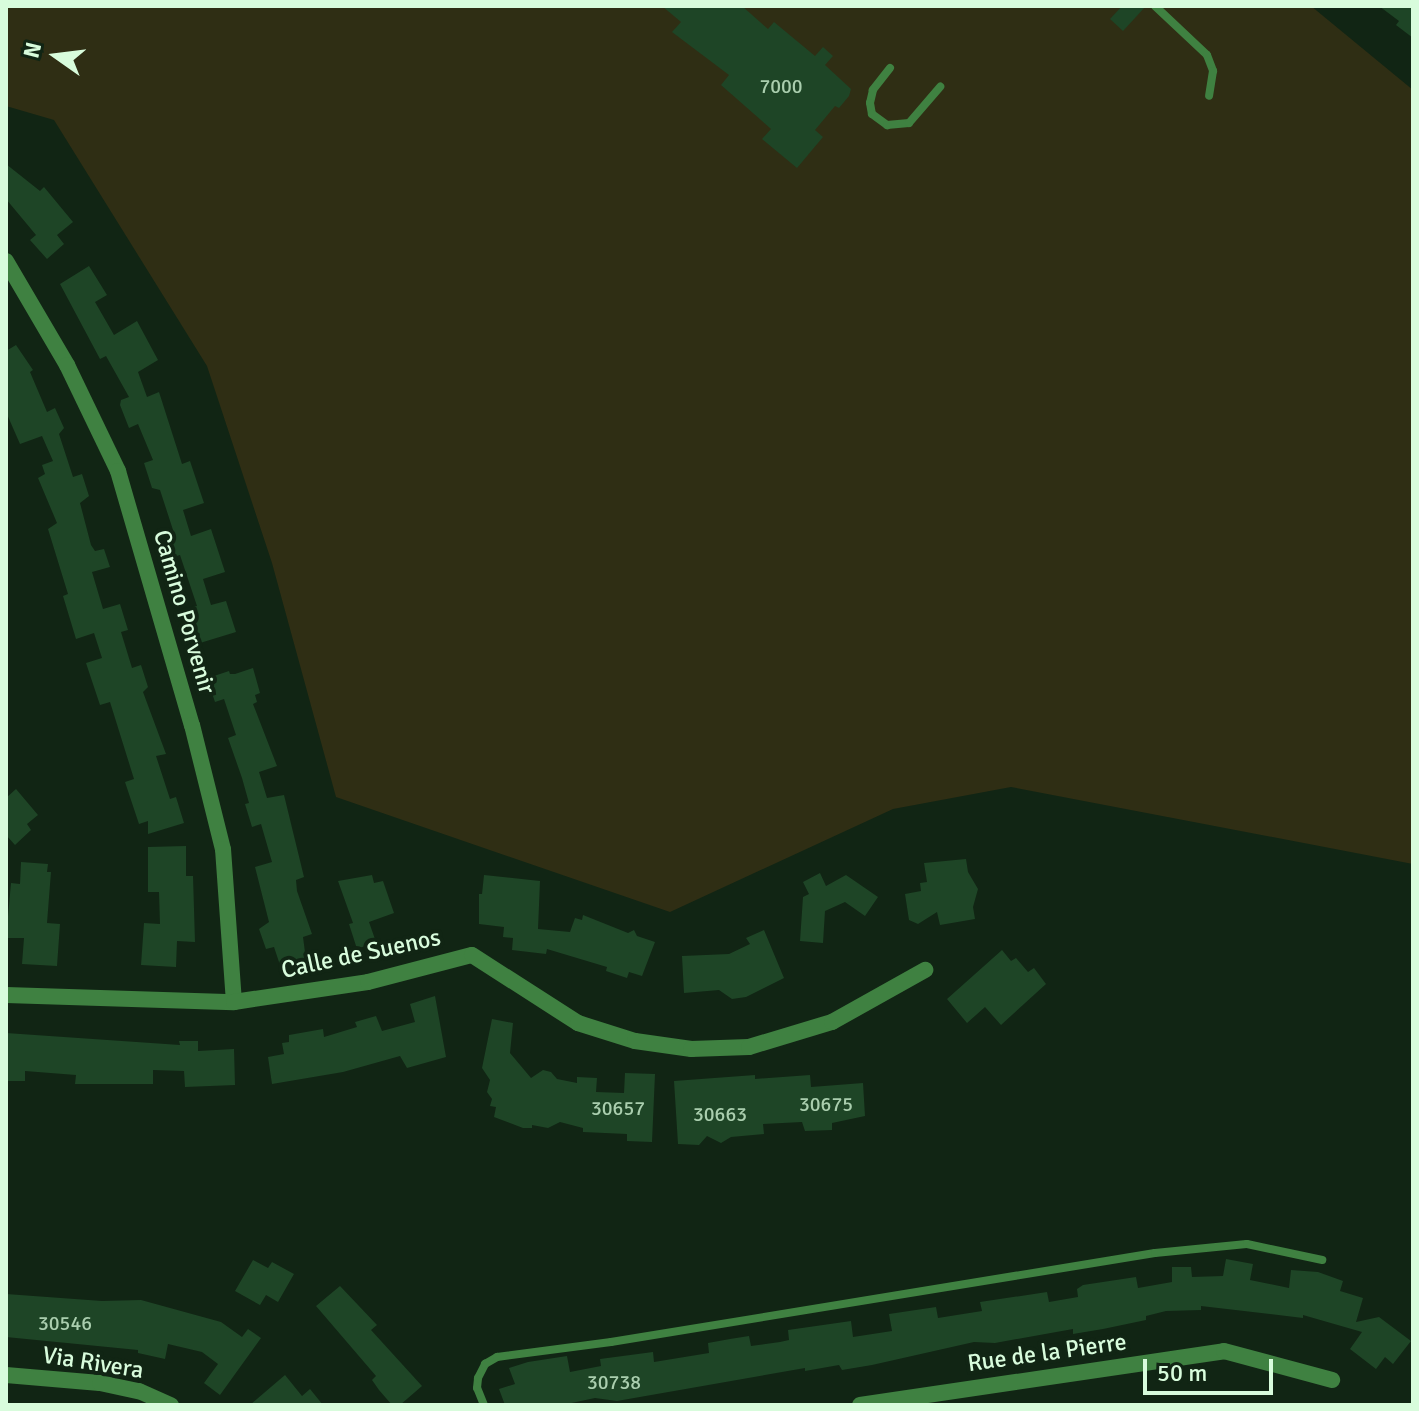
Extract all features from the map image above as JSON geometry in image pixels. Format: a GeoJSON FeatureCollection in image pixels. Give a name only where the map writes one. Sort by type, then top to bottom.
{"type":"FeatureCollection","features":[{"type":"Feature","properties":{"kind":"street","name":"Camino Porvenir"},"geometry":{"type":"LineString","coordinates":[[6,261],[67,365],[118,471],[192,725],[223,849],[234,1002]]}},
{"type":"Feature","properties":{"kind":"street","name":"Calle de Suenos"},"geometry":{"type":"LineString","coordinates":[[6,995],[234,1002],[368,982],[472,955],[578,1023],[635,1041],[691,1049],[749,1047],[832,1022],[925,970]]}},
{"type":"Feature","properties":{"kind":"street","name":"Rue de la Pierre"},"geometry":{"type":"LineString","coordinates":[[860,1405],[1224,1351],[1332,1380]]}},
{"type":"Feature","properties":{"kind":"street","name":"Via Rivera"},"geometry":{"type":"LineString","coordinates":[[6,1375],[100,1383],[139,1391],[171,1405]]}},
{"type":"Feature","properties":{"kind":"lane"},"geometry":{"type":"LineString","coordinates":[[1155,6],[1207,55],[1213,71],[1209,96]]}},
{"type":"Feature","properties":{"kind":"lane"},"geometry":{"type":"LineString","coordinates":[[890,68],[873,90],[870,103],[872,114],[887,125],[909,123],[940,87]]}},
{"type":"Feature","properties":{"kind":"lane"},"geometry":{"type":"LineString","coordinates":[[484,1405],[477,1388],[478,1378],[485,1364],[497,1357],[611,1342],[1155,1253],[1247,1244],[1322,1260]]}},
{"type":"Feature","properties":{"kind":"shaded area"},"geometry":{"type":"Polygon","coordinates":[[[6,6],[1311,6],[1413,90],[1413,864],[1011,787],[893,809],[670,912],[336,797],[272,563],[207,366],[54,120],[6,106],[6,6]]]}},
{"type":"Feature","properties":{"kind":"building"},"geometry":{"type":"Polygon","coordinates":[[[662,6],[742,6],[768,29],[774,22],[815,56],[823,47],[833,56],[825,65],[851,89],[849,96],[839,108],[835,106],[815,130],[823,137],[797,168],[762,139],[771,129],[721,85],[729,75],[672,32],[681,22],[662,6]]]}},
{"type":"Feature","properties":{"kind":"building"},"geometry":{"type":"Polygon","coordinates":[[[1122,6],[1146,6],[1123,31],[1110,19],[1122,6]]]}},
{"type":"Feature","properties":{"kind":"building"},"geometry":{"type":"Polygon","coordinates":[[[1379,6],[1413,6],[1413,38],[1396,25],[1399,21],[1379,6]]]}},
{"type":"Feature","properties":{"kind":"building"},"geometry":{"type":"Polygon","coordinates":[[[6,164],[40,191],[44,187],[73,222],[57,235],[64,244],[47,259],[30,240],[36,235],[6,199],[6,164]]]}},
{"type":"Feature","properties":{"kind":"building"},"geometry":{"type":"Polygon","coordinates":[[[89,266],[107,295],[95,302],[114,335],[137,321],[158,360],[138,372],[147,397],[159,392],[182,464],[190,461],[204,503],[183,510],[191,536],[211,529],[225,572],[203,579],[211,605],[226,601],[236,632],[200,643],[189,608],[197,606],[180,555],[173,557],[166,533],[173,530],[160,490],[152,488],[144,463],[153,460],[138,424],[129,428],[120,405],[121,400],[129,397],[106,356],[100,359],[60,284],[89,266]]]}},
{"type":"Feature","properties":{"kind":"building"},"geometry":{"type":"Polygon","coordinates":[[[16,345],[33,370],[30,372],[47,412],[55,408],[64,428],[59,434],[73,477],[82,474],[89,496],[80,503],[91,545],[95,551],[104,549],[110,567],[92,572],[103,609],[120,604],[128,630],[121,632],[132,668],[141,665],[148,687],[143,692],[166,754],[156,756],[170,799],[176,797],[184,823],[148,834],[148,821],[139,824],[125,782],[134,779],[110,702],[100,705],[86,663],[102,658],[94,633],[76,639],[63,596],[68,594],[48,529],[57,523],[38,478],[45,474],[42,465],[53,461],[42,436],[20,444],[6,412],[6,351],[16,345]]]}},
{"type":"Feature","properties":{"kind":"building"},"geometry":{"type":"Polygon","coordinates":[[[253,668],[260,693],[255,695],[257,702],[253,704],[277,766],[259,772],[267,798],[284,795],[304,877],[296,880],[297,891],[312,934],[303,937],[306,960],[281,968],[274,947],[266,949],[259,929],[269,922],[255,867],[272,862],[261,824],[252,827],[245,804],[249,803],[228,738],[236,735],[224,699],[215,702],[208,681],[229,671],[235,674],[253,668]]]}},
{"type":"Feature","properties":{"kind":"building"},"geometry":{"type":"Polygon","coordinates":[[[16,789],[38,815],[27,824],[31,830],[15,845],[6,835],[6,798],[16,789]]]}},
{"type":"Feature","properties":{"kind":"building"},"geometry":{"type":"Polygon","coordinates":[[[186,846],[186,876],[193,876],[195,942],[177,941],[176,967],[141,965],[144,923],[160,924],[159,892],[148,892],[148,847],[186,846]]]}},
{"type":"Feature","properties":{"kind":"building"},"geometry":{"type":"Polygon","coordinates":[[[966,859],[968,872],[978,889],[973,907],[975,919],[940,925],[937,912],[918,924],[909,920],[905,894],[921,891],[920,883],[927,882],[924,863],[966,859]]]}},
{"type":"Feature","properties":{"kind":"building"},"geometry":{"type":"Polygon","coordinates":[[[21,862],[48,864],[47,872],[51,872],[47,923],[60,924],[57,966],[22,964],[24,938],[6,938],[11,883],[20,884],[21,862]]]}},
{"type":"Feature","properties":{"kind":"building"},"geometry":{"type":"Polygon","coordinates":[[[820,873],[826,886],[846,875],[878,897],[865,916],[845,902],[825,911],[823,943],[800,941],[803,897],[809,894],[803,882],[820,873]]]}},
{"type":"Feature","properties":{"kind":"building"},"geometry":{"type":"Polygon","coordinates":[[[372,875],[374,883],[383,881],[394,913],[369,922],[376,942],[357,949],[349,924],[353,923],[338,881],[372,875]]]}},
{"type":"Feature","properties":{"kind":"building"},"geometry":{"type":"Polygon","coordinates":[[[484,875],[540,881],[538,929],[570,932],[575,918],[582,920],[583,915],[628,933],[634,930],[637,936],[655,942],[642,976],[629,972],[627,978],[606,971],[607,967],[547,949],[546,954],[512,950],[513,938],[503,937],[504,927],[479,924],[479,894],[482,894],[484,875]]]}},
{"type":"Feature","properties":{"kind":"building"},"geometry":{"type":"Polygon","coordinates":[[[764,930],[784,978],[746,997],[732,999],[719,990],[684,993],[682,956],[729,954],[750,944],[746,938],[764,930]]]}},
{"type":"Feature","properties":{"kind":"building"},"geometry":{"type":"Polygon","coordinates":[[[1002,950],[1011,961],[1016,958],[1028,972],[1034,968],[1046,984],[1001,1025],[985,1007],[967,1023],[947,999],[1002,950]]]}},
{"type":"Feature","properties":{"kind":"building"},"geometry":{"type":"Polygon","coordinates":[[[435,996],[446,1057],[407,1068],[400,1056],[343,1072],[272,1084],[268,1057],[284,1054],[282,1043],[289,1042],[289,1035],[323,1029],[324,1037],[357,1027],[355,1022],[376,1016],[382,1031],[415,1022],[410,1004],[435,996]]]}},
{"type":"Feature","properties":{"kind":"building"},"geometry":{"type":"Polygon","coordinates":[[[492,1019],[513,1023],[510,1053],[531,1078],[543,1070],[551,1072],[557,1079],[577,1083],[577,1077],[597,1078],[596,1092],[624,1093],[625,1073],[655,1074],[652,1142],[627,1141],[627,1134],[583,1132],[583,1128],[560,1122],[548,1128],[532,1125],[532,1128],[523,1128],[494,1117],[496,1107],[490,1106],[492,1099],[487,1092],[490,1080],[482,1068],[492,1019]]]}},
{"type":"Feature","properties":{"kind":"building"},"geometry":{"type":"Polygon","coordinates":[[[6,1033],[180,1045],[179,1041],[198,1041],[198,1051],[234,1049],[235,1085],[185,1087],[184,1071],[153,1070],[153,1084],[75,1084],[76,1075],[25,1071],[25,1081],[7,1081],[6,1033]]]}},
{"type":"Feature","properties":{"kind":"building"},"geometry":{"type":"Polygon","coordinates":[[[755,1075],[755,1079],[810,1075],[811,1087],[863,1083],[865,1116],[832,1123],[832,1130],[805,1131],[802,1122],[763,1124],[764,1134],[731,1137],[721,1143],[707,1136],[699,1145],[678,1144],[674,1081],[755,1075]]]}},
{"type":"Feature","properties":{"kind":"building"},"geometry":{"type":"Polygon","coordinates":[[[1226,1259],[1253,1264],[1250,1280],[1289,1288],[1291,1270],[1318,1272],[1343,1281],[1340,1291],[1363,1298],[1356,1322],[1379,1317],[1411,1341],[1393,1364],[1385,1357],[1376,1369],[1350,1349],[1362,1332],[1303,1315],[1303,1318],[1201,1306],[1201,1310],[1166,1311],[1146,1316],[1146,1320],[1073,1334],[1073,1329],[995,1343],[974,1342],[842,1370],[839,1365],[805,1371],[805,1368],[617,1401],[595,1398],[562,1405],[505,1405],[499,1389],[515,1384],[509,1368],[528,1362],[567,1356],[570,1372],[601,1366],[600,1359],[653,1352],[654,1362],[709,1353],[708,1343],[749,1336],[751,1346],[780,1342],[789,1340],[788,1330],[851,1321],[853,1337],[892,1331],[889,1314],[936,1307],[938,1318],[982,1311],[980,1302],[1047,1292],[1049,1302],[1078,1297],[1077,1289],[1083,1285],[1136,1277],[1138,1288],[1172,1282],[1172,1267],[1191,1267],[1192,1277],[1223,1276],[1226,1259]]]}},
{"type":"Feature","properties":{"kind":"building"},"geometry":{"type":"Polygon","coordinates":[[[253,1260],[268,1268],[272,1262],[294,1274],[278,1302],[266,1295],[260,1305],[235,1291],[253,1260]]]}},
{"type":"Feature","properties":{"kind":"building"},"geometry":{"type":"Polygon","coordinates":[[[340,1286],[377,1325],[371,1330],[422,1386],[400,1405],[392,1405],[379,1390],[372,1380],[376,1376],[316,1306],[340,1286]]]}},
{"type":"Feature","properties":{"kind":"building"},"geometry":{"type":"Polygon","coordinates":[[[6,1294],[102,1301],[141,1300],[221,1322],[242,1337],[248,1329],[261,1338],[220,1395],[204,1383],[218,1364],[202,1352],[168,1344],[165,1359],[138,1353],[138,1350],[6,1337],[6,1294]]]}},
{"type":"Feature","properties":{"kind":"building"},"geometry":{"type":"Polygon","coordinates":[[[285,1375],[302,1396],[310,1389],[323,1405],[250,1405],[285,1375]]]}}]}
